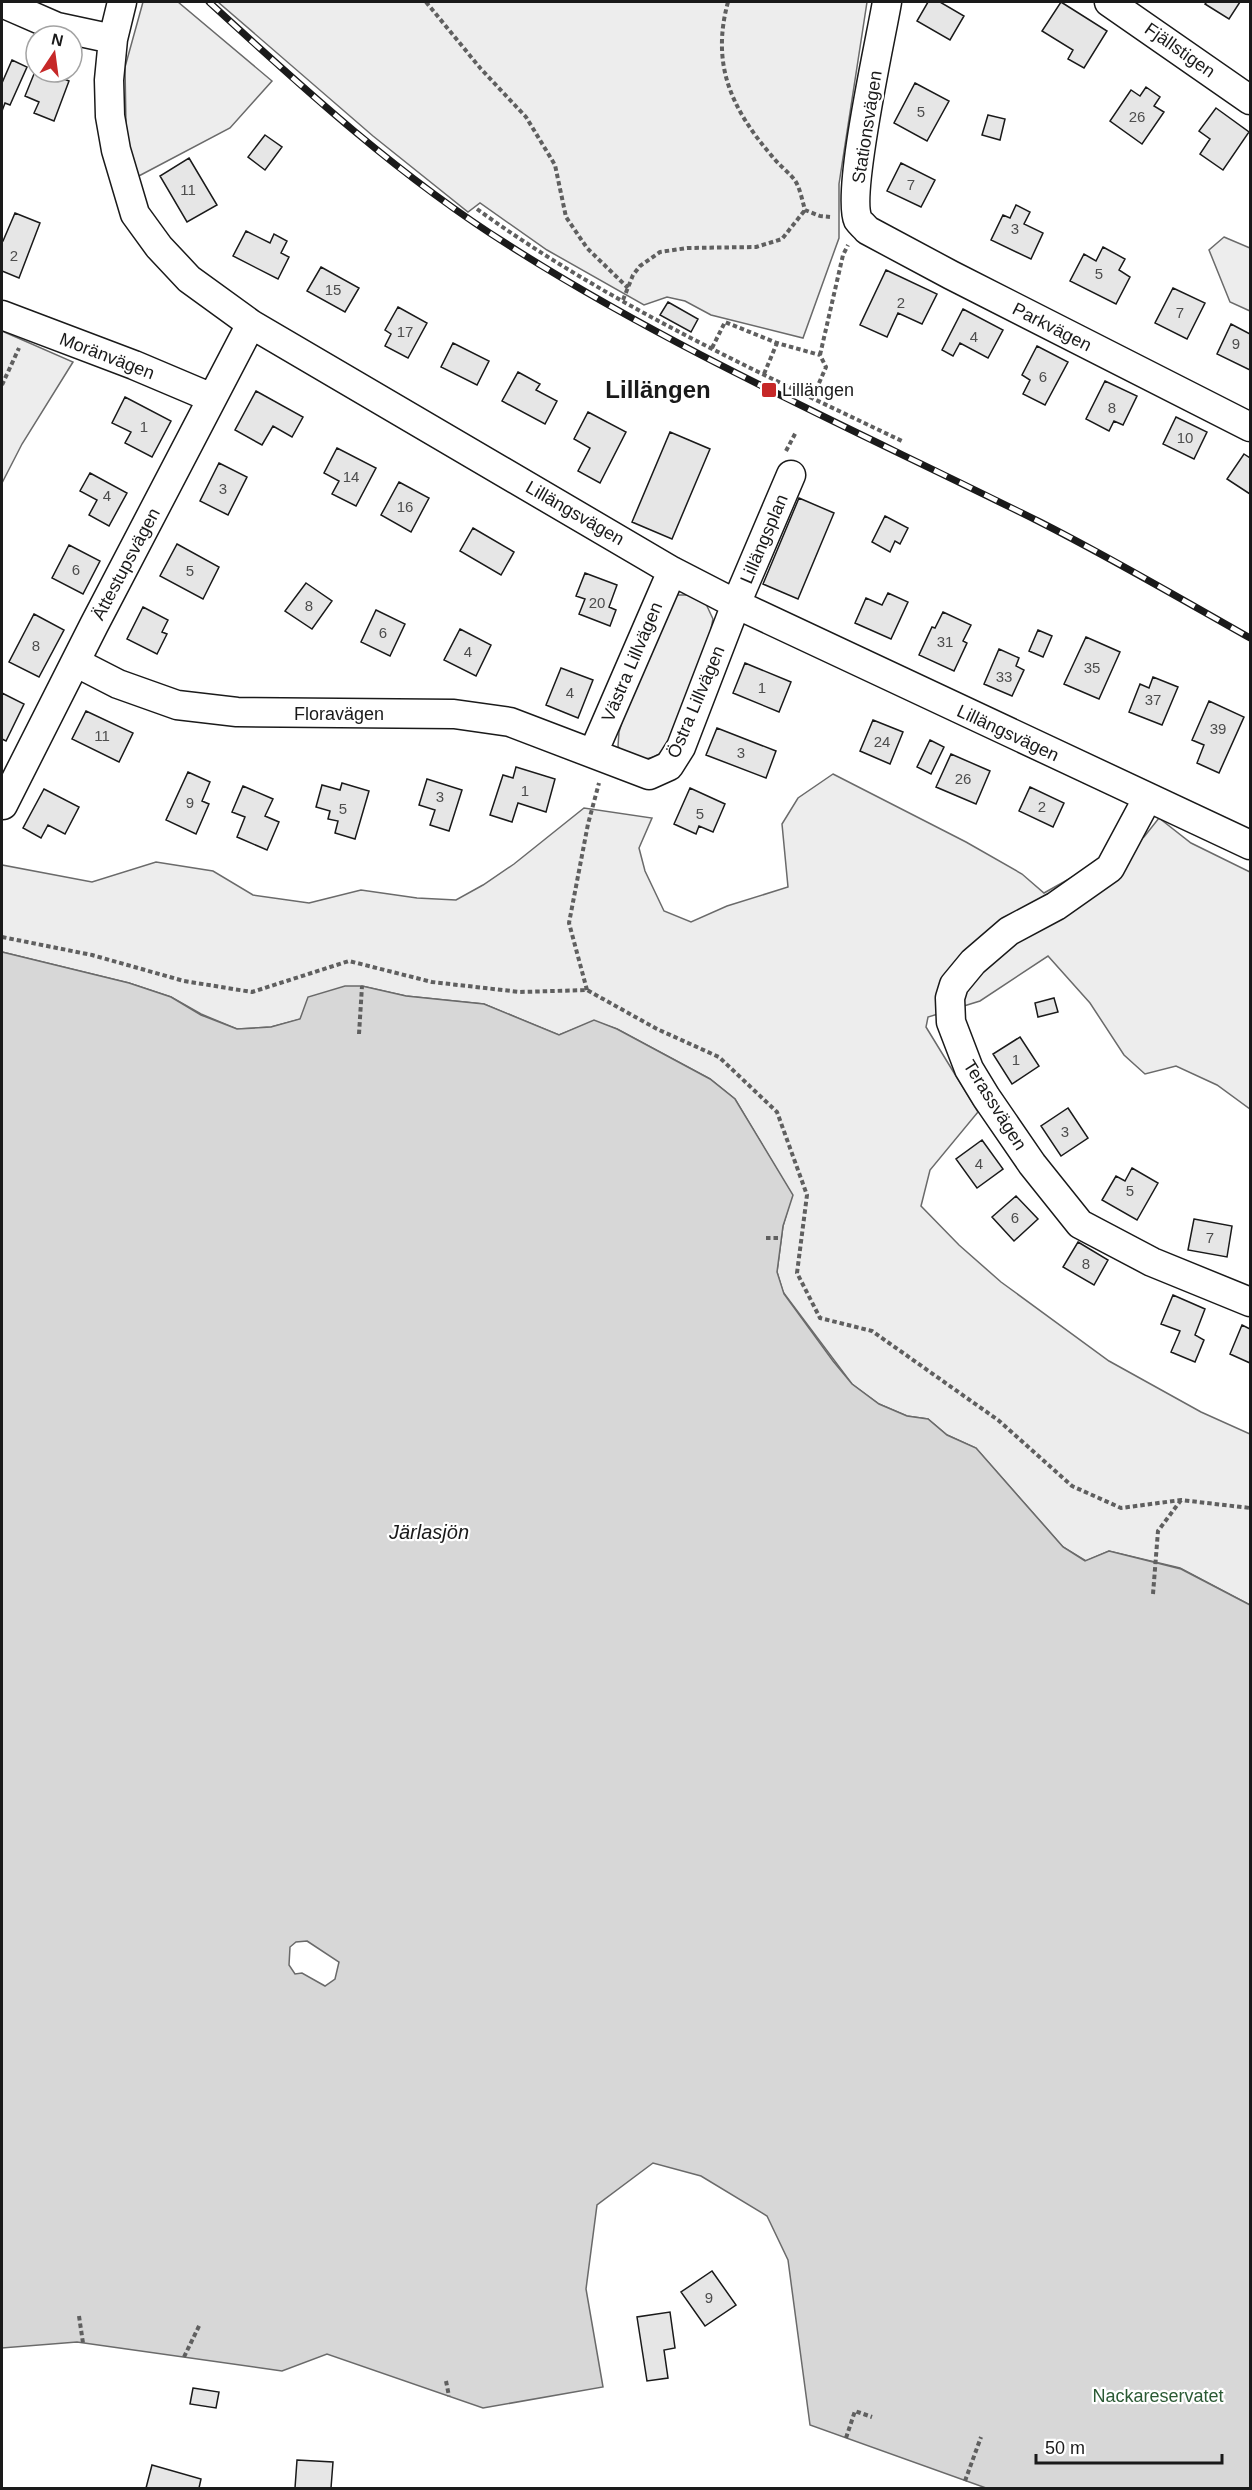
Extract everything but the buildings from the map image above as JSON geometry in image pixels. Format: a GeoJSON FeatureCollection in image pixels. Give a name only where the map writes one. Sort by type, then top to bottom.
{"type":"FeatureCollection","features":[{"type":"Feature","properties":{"kind":"street","name":"Lillängsvägen"},"geometry":{"type":"LineString","coordinates":[[123,2],[113,39],[109,80],[116,150],[135,214],[159,247],[189,279],[251,324],[672,571],[736,604],[1148,799],[1251,845]]}},
{"type":"Feature","properties":{"kind":"street","name":"Stationsvägen"},"geometry":{"type":"LineString","coordinates":[[858,220],[856,205],[858,169],[887,2]]}},
{"type":"Feature","properties":{"kind":"street","name":"Fjällstigen"},"geometry":{"type":"LineString","coordinates":[[1109,2],[1251,100]]}},
{"type":"Feature","properties":{"kind":"street"},"geometry":{"type":"LineString","coordinates":[[2,3],[57,27],[89,36],[113,39]]}},
{"type":"Feature","properties":{"kind":"street","name":"Parkvägen"},"geometry":{"type":"LineString","coordinates":[[858,220],[867,230],[951,275],[1251,427]]}},
{"type":"Feature","properties":{"kind":"street","name":"Moränvägen"},"geometry":{"type":"LineString","coordinates":[[2,315],[212,398]]}},
{"type":"Feature","properties":{"kind":"street","name":"Ättestupsvägen"},"geometry":{"type":"LineString","coordinates":[[3,805],[251,324]]}},
{"type":"Feature","properties":{"kind":"street","name":"Lillängsplan"},"geometry":{"type":"LineString","coordinates":[[736,604],[791,475]]}},
{"type":"Feature","properties":{"kind":"street","name":"Västra Lillvägen"},"geometry":{"type":"LineString","coordinates":[[598,755],[672,571]]}},
{"type":"Feature","properties":{"kind":"street","name":"Östra Lillvägen"},"geometry":{"type":"LineString","coordinates":[[598,755],[649,775],[669,766],[681,747],[736,604]]}},
{"type":"Feature","properties":{"kind":"street","name":"Floravägen"},"geometry":{"type":"LineString","coordinates":[[77,663],[118,684],[177,705],[248,713],[454,714],[510,722],[598,755]]}},
{"type":"Feature","properties":{"kind":"street","name":"Terassvägen"},"geometry":{"type":"LineString","coordinates":[[1148,799],[1110,868],[1056,906],[1009,931],[973,962],[954,985],[950,998],[951,1022],[969,1069],[1032,1164],[1080,1224],[1152,1262],[1251,1302]]}},
{"type":"Feature","properties":{"kind":"path"},"geometry":{"type":"LineString","coordinates":[[426,2],[481,69],[526,117],[555,165],[567,217],[587,248],[628,288]]}},
{"type":"Feature","properties":{"kind":"path"},"geometry":{"type":"LineString","coordinates":[[728,2],[723,17],[721,58],[729,91],[770,154],[795,181],[806,210],[820,216],[858,220],[843,255],[820,355],[826,367],[816,390]]}},
{"type":"Feature","properties":{"kind":"path"},"geometry":{"type":"LineString","coordinates":[[477,209],[532,246],[623,300],[712,348],[904,442]]}},
{"type":"Feature","properties":{"kind":"path"},"geometry":{"type":"LineString","coordinates":[[623,300],[633,275],[640,266],[660,252],[687,248],[756,247],[782,239],[806,210]]}},
{"type":"Feature","properties":{"kind":"path"},"geometry":{"type":"LineString","coordinates":[[712,348],[725,322],[777,343],[820,355]]}},
{"type":"Feature","properties":{"kind":"path"},"geometry":{"type":"LineString","coordinates":[[2,385],[28,326]]}},
{"type":"Feature","properties":{"kind":"path"},"geometry":{"type":"LineString","coordinates":[[764,374],[777,343]]}},
{"type":"Feature","properties":{"kind":"path"},"geometry":{"type":"LineString","coordinates":[[790,442],[796,432]]}},
{"type":"Feature","properties":{"kind":"path"},"geometry":{"type":"LineString","coordinates":[[587,990],[569,923],[588,824],[597,796],[598,755]]}},
{"type":"Feature","properties":{"kind":"path"},"geometry":{"type":"LineString","coordinates":[[2,937],[92,955],[184,981],[252,992],[349,961],[432,982],[520,992],[587,990],[657,1029],[719,1057],[777,1112],[807,1195],[796,1273],[819,1318],[872,1331],[998,1420],[1072,1485],[1121,1508],[1180,1500],[1251,1508]]}},
{"type":"Feature","properties":{"kind":"path"},"geometry":{"type":"LineString","coordinates":[[359,1034],[362,986]]}},
{"type":"Feature","properties":{"kind":"path"},"geometry":{"type":"LineString","coordinates":[[766,1238],[782,1238]]}},
{"type":"Feature","properties":{"kind":"path"},"geometry":{"type":"LineString","coordinates":[[1153,1594],[1158,1531],[1180,1500]]}},
{"type":"Feature","properties":{"kind":"path"},"geometry":{"type":"LineString","coordinates":[[79,2316],[83,2343]]}},
{"type":"Feature","properties":{"kind":"path"},"geometry":{"type":"LineString","coordinates":[[184,2357],[200,2324]]}},
{"type":"Feature","properties":{"kind":"path"},"geometry":{"type":"LineString","coordinates":[[447,2381],[449,2396]]}},
{"type":"Feature","properties":{"kind":"path"},"geometry":{"type":"LineString","coordinates":[[846,2438],[855,2411],[872,2417]]}},
{"type":"Feature","properties":{"kind":"path"},"geometry":{"type":"LineString","coordinates":[[965,2481],[981,2438]]}},
{"type":"Feature","properties":{"kind":"shaded area"},"geometry":{"type":"Polygon","coordinates":[[[143,2],[178,2],[272,81],[230,128],[135,178],[126,125],[125,67],[143,2]]]}},
{"type":"Feature","properties":{"kind":"shaded area"},"geometry":{"type":"Polygon","coordinates":[[[218,2],[867,2],[839,184],[839,238],[803,338],[711,315],[685,301],[667,297],[644,305],[547,250],[480,203],[468,212],[373,136],[218,2]]]}},
{"type":"Feature","properties":{"kind":"shaded area"},"geometry":{"type":"Polygon","coordinates":[[[1224,237],[1250,248],[1250,311],[1230,302],[1209,250],[1224,237]]]}},
{"type":"Feature","properties":{"kind":"shaded area"},"geometry":{"type":"Polygon","coordinates":[[[2,331],[73,362],[22,444],[2,483],[2,331]]]}},
{"type":"Feature","properties":{"kind":"shaded area"},"geometry":{"type":"Polygon","coordinates":[[[677,595],[689,595],[706,604],[713,619],[709,639],[668,749],[654,757],[637,761],[624,758],[618,746],[619,732],[628,702],[677,595]]]}},
{"type":"Feature","properties":{"kind":"shaded area"},"geometry":{"type":"Polygon","coordinates":[[[833,774],[966,842],[1022,874],[1044,893],[1144,837],[1159,818],[1191,843],[1250,872],[1250,1109],[1217,1085],[1176,1066],[1145,1074],[1124,1055],[1090,1003],[1048,956],[980,1001],[928,1017],[926,1027],[978,1112],[930,1170],[921,1206],[959,1245],[1001,1282],[1109,1361],[1201,1412],[1250,1434],[1250,1605],[1180,1568],[1109,1551],[1086,1561],[1063,1547],[976,1448],[947,1435],[928,1419],[907,1416],[879,1404],[852,1384],[783,1292],[777,1272],[783,1226],[792,1195],[735,1099],[710,1079],[617,1029],[594,1021],[559,1035],[484,1004],[406,996],[362,986],[301,1019],[271,1027],[237,1029],[201,1014],[171,997],[129,983],[2,952],[2,865],[92,882],[156,862],[213,871],[253,895],[309,903],[361,890],[417,898],[456,900],[514,864],[584,808],[652,818],[639,848],[645,871],[664,911],[691,922],[727,906],[788,887],[782,824],[798,798],[833,774]]]}},
{"type":"Feature","properties":{"kind":"water","name":"Järlasjön"},"geometry":{"type":"Polygon","coordinates":[[[2,952],[129,983],[171,997],[201,1015],[237,1029],[271,1027],[300,1019],[308,997],[345,986],[362,986],[406,996],[484,1004],[559,1035],[594,1020],[617,1029],[710,1079],[735,1099],[793,1195],[783,1226],[777,1272],[784,1294],[852,1384],[879,1404],[907,1416],[928,1419],[947,1435],[976,1448],[1063,1547],[1085,1561],[1109,1551],[1181,1569],[1250,1605],[1250,2488],[986,2488],[810,2425],[788,2260],[767,2216],[701,2176],[653,2163],[597,2205],[586,2289],[603,2387],[483,2408],[327,2354],[282,2371],[77,2342],[2,2348],[2,952]],[[307,1941],[296,1942],[290,1947],[289,1965],[295,1974],[302,1973],[325,1986],[335,1979],[339,1962],[307,1941]]]}},
{"type":"Feature","properties":{"kind":"railway"},"geometry":{"type":"LineString","coordinates":[[209,2],[317,99],[391,161],[469,219],[510,246],[574,285],[705,357],[1067,536],[1250,638]]}},
{"type":"Feature","properties":{"kind":"place","name":"Lillängen"},"geometry":{"type":"Point","coordinates":[769,390]}},
{"type":"Feature","properties":{"kind":"district","name":"Lillängen"},"geometry":{"type":"Point","coordinates":[658,390]}},
{"type":"Feature","properties":{"kind":"park label","name":"Nackareservatet"},"geometry":{"type":"Point","coordinates":[1158,2396]}}]}
